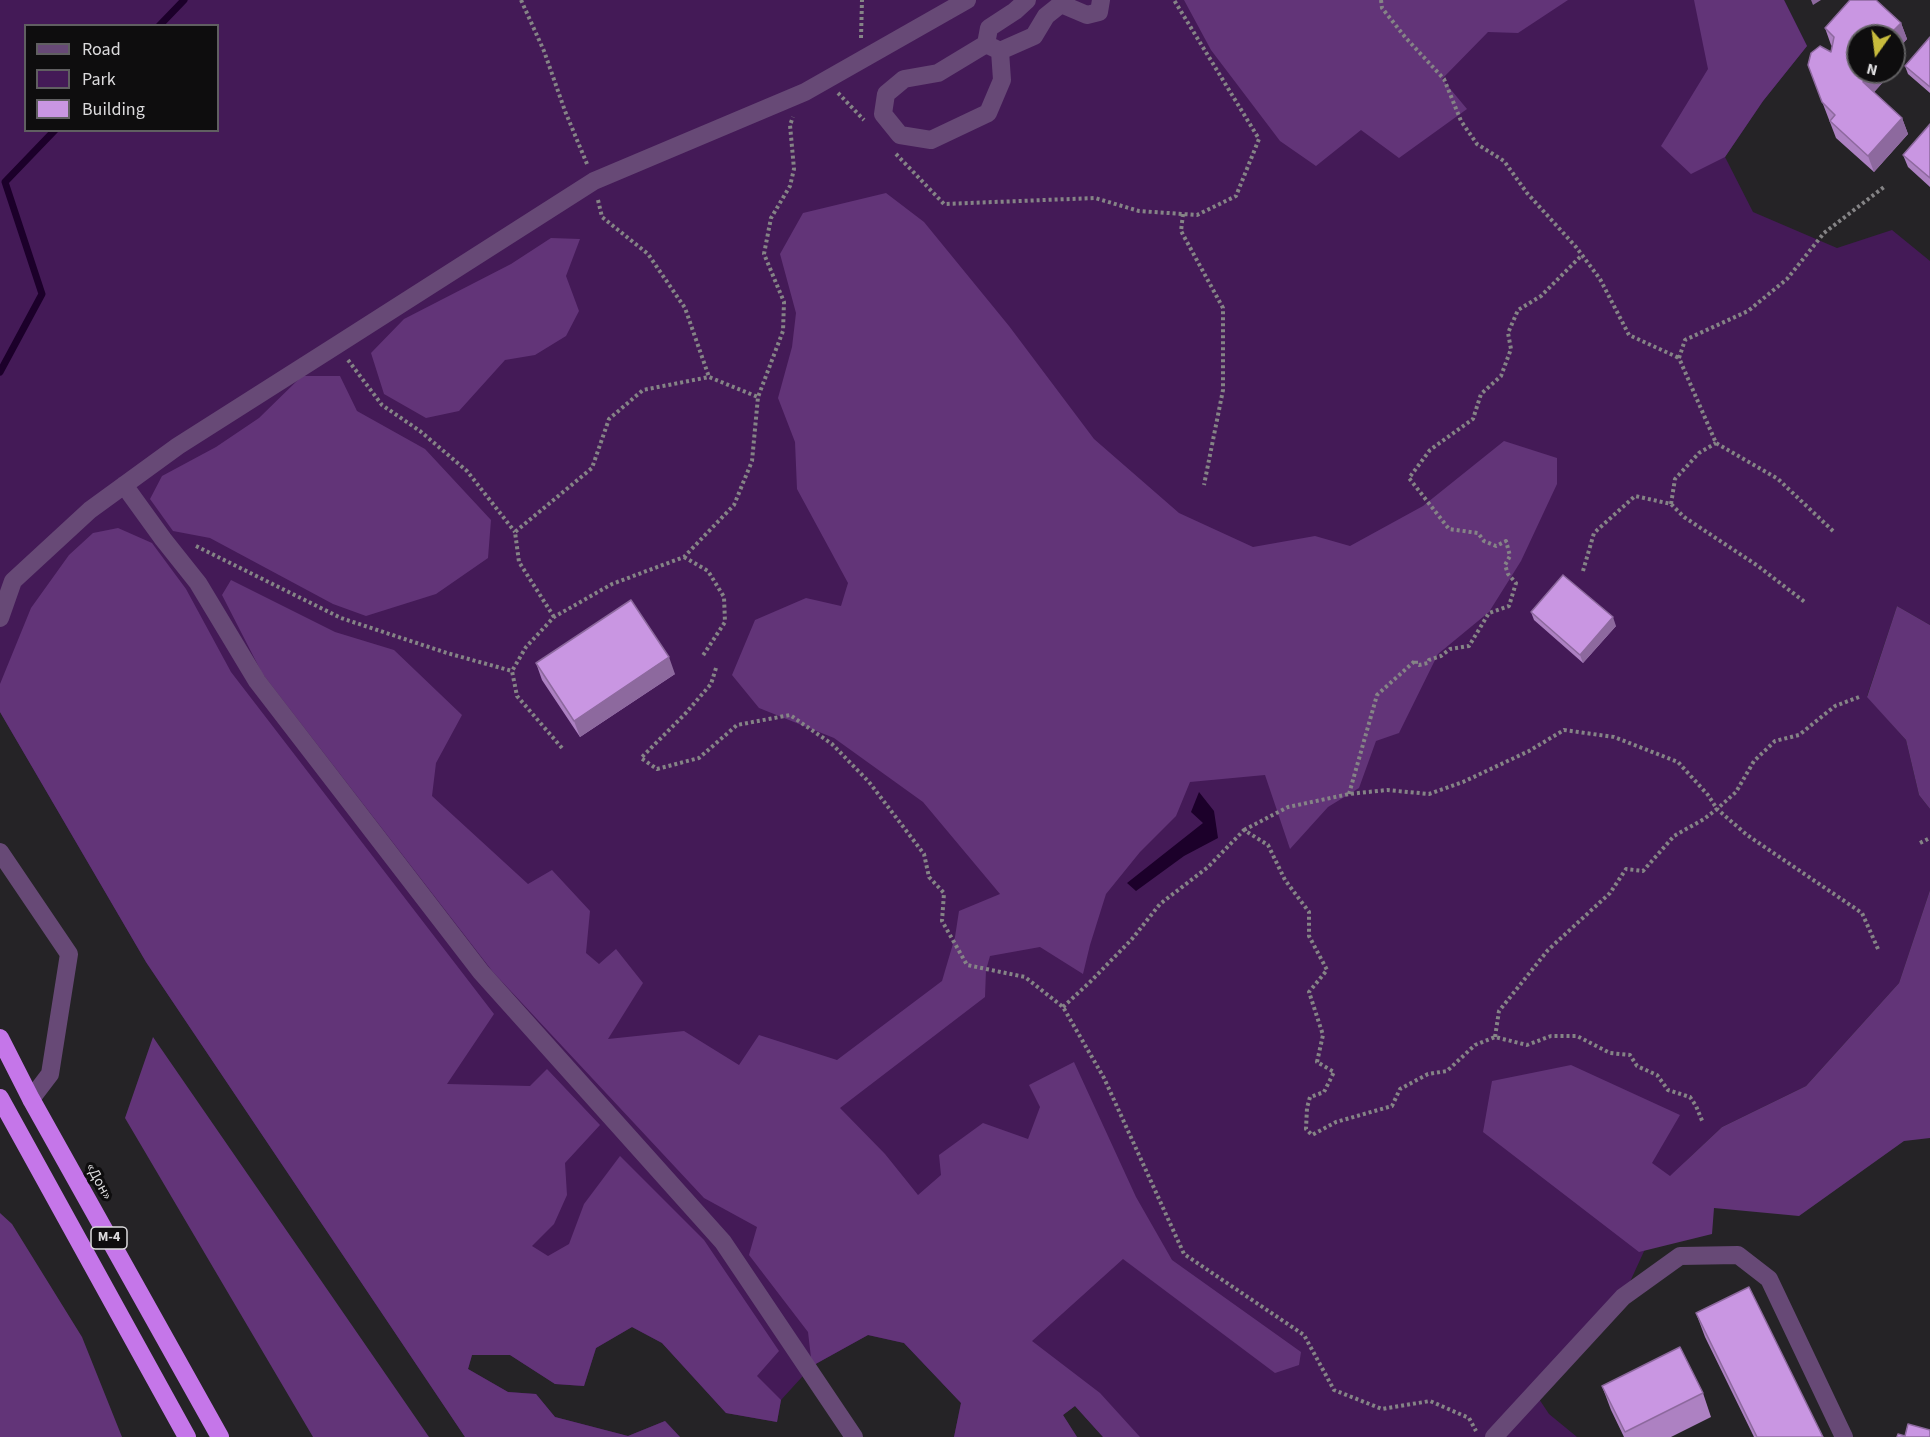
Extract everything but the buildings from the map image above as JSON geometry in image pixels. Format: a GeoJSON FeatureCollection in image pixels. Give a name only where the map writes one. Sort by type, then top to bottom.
{"type":"FeatureCollection","features":[{"type":"Feature","properties":{"kind":"highway","name":"«Дон»"},"geometry":{"type":"LineString","coordinates":[[0,1038],[31,1099],[220,1437]]}},
{"type":"Feature","properties":{"kind":"highway","name":"М-4"},"geometry":{"type":"LineString","coordinates":[[0,1098],[187,1437]]}},
{"type":"Feature","properties":{"kind":"street"},"geometry":{"type":"LineString","coordinates":[[0,618],[13,581],[90,510],[178,446],[594,181],[805,92],[967,0]]}},
{"type":"Feature","properties":{"kind":"street"},"geometry":{"type":"LineString","coordinates":[[1027,0],[1016,11],[989,28],[993,48],[1002,80],[988,113],[931,140],[900,135],[883,114],[886,94],[904,79],[938,73],[993,48],[1034,36],[1046,16],[1060,4],[1087,15],[1099,12],[1101,0]]}},
{"type":"Feature","properties":{"kind":"street"},"geometry":{"type":"LineString","coordinates":[[124,485],[198,583],[257,681],[481,972],[723,1242],[854,1437]]}},
{"type":"Feature","properties":{"kind":"street"},"geometry":{"type":"LineString","coordinates":[[0,852],[69,954],[50,1074],[31,1099]]}},
{"type":"Feature","properties":{"kind":"street"},"geometry":{"type":"LineString","coordinates":[[1494,1437],[1623,1297],[1680,1256],[1738,1255],[1768,1279],[1844,1437]]}},
{"type":"Feature","properties":{"kind":"path"},"geometry":{"type":"LineString","coordinates":[[521,0],[544,51],[565,111],[594,181],[602,217],[648,254],[685,308],[709,377]]}},
{"type":"Feature","properties":{"kind":"path"},"geometry":{"type":"LineString","coordinates":[[861,61],[862,0]]}},
{"type":"Feature","properties":{"kind":"path"},"geometry":{"type":"LineString","coordinates":[[888,147],[944,204],[1095,198],[1139,211],[1197,215],[1236,196],[1259,139],[1174,0]]}},
{"type":"Feature","properties":{"kind":"path"},"geometry":{"type":"LineString","coordinates":[[1381,0],[1382,8],[1405,37],[1444,79],[1461,121],[1477,144],[1504,161],[1527,193],[1582,255],[1600,279],[1629,335],[1679,358],[1716,442],[1778,479],[1833,531]]}},
{"type":"Feature","properties":{"kind":"path"},"geometry":{"type":"LineString","coordinates":[[825,81],[865,122]]}},
{"type":"Feature","properties":{"kind":"path"},"geometry":{"type":"LineString","coordinates":[[562,748],[517,696],[512,671],[526,647],[554,616],[612,585],[684,557],[734,505],[752,461],[758,397],[783,331],[784,302],[764,254],[771,218],[790,186],[794,169],[790,125],[805,92]]}},
{"type":"Feature","properties":{"kind":"path"},"geometry":{"type":"LineString","coordinates":[[1679,358],[1685,340],[1748,311],[1787,279],[1824,233],[1884,187]]}},
{"type":"Feature","properties":{"kind":"path"},"geometry":{"type":"LineString","coordinates":[[1182,214],[1181,231],[1223,308],[1222,390],[1204,485]]}},
{"type":"Feature","properties":{"kind":"path"},"geometry":{"type":"LineString","coordinates":[[1349,794],[1377,694],[1416,660],[1419,666],[1441,656],[1450,649],[1469,646],[1489,613],[1509,606],[1516,584],[1505,565],[1510,556],[1506,541],[1496,546],[1484,541],[1478,533],[1449,529],[1408,478],[1430,450],[1473,419],[1481,394],[1501,376],[1511,349],[1508,333],[1518,310],[1541,296],[1582,255]]}},
{"type":"Feature","properties":{"kind":"path"},"geometry":{"type":"LineString","coordinates":[[337,345],[381,405],[420,430],[467,471],[515,532],[519,562],[554,616]]}},
{"type":"Feature","properties":{"kind":"path"},"geometry":{"type":"LineString","coordinates":[[515,532],[592,468],[609,418],[643,390],[709,377],[758,397]]}},
{"type":"Feature","properties":{"kind":"path"},"geometry":{"type":"LineString","coordinates":[[1671,504],[1675,479],[1699,453],[1716,442]]}},
{"type":"Feature","properties":{"kind":"path"},"geometry":{"type":"LineString","coordinates":[[1583,571],[1594,533],[1635,496],[1671,504],[1684,517],[1758,566],[1806,603]]}},
{"type":"Feature","properties":{"kind":"path"},"geometry":{"type":"LineString","coordinates":[[163,538],[201,548],[341,618],[447,653],[512,671]]}},
{"type":"Feature","properties":{"kind":"path"},"geometry":{"type":"LineString","coordinates":[[684,557],[708,571],[724,597],[724,622],[702,657]]}},
{"type":"Feature","properties":{"kind":"path"},"geometry":{"type":"LineString","coordinates":[[716,668],[711,684],[641,758],[657,769],[699,758],[737,725],[790,716],[832,744],[869,782],[924,854],[929,877],[944,893],[942,921],[968,965],[1025,977],[1062,1006],[1104,1078],[1184,1254],[1304,1335],[1334,1390],[1382,1409],[1430,1401],[1469,1418],[1479,1437]]}},
{"type":"Feature","properties":{"kind":"path"},"geometry":{"type":"LineString","coordinates":[[1495,1037],[1499,1011],[1548,950],[1611,892],[1626,869],[1643,871],[1674,836],[1717,809],[1736,792],[1754,760],[1775,741],[1799,735],[1835,706],[1859,697]]}},
{"type":"Feature","properties":{"kind":"path"},"geometry":{"type":"LineString","coordinates":[[1062,1006],[1090,982],[1132,939],[1160,904],[1208,867],[1244,830],[1288,807],[1349,794],[1387,790],[1429,794],[1463,782],[1529,752],[1564,730],[1614,737],[1678,762],[1708,795],[1717,809],[1747,835],[1862,913],[1878,949]]}},
{"type":"Feature","properties":{"kind":"path"},"geometry":{"type":"LineString","coordinates":[[1244,830],[1268,845],[1285,880],[1309,912],[1309,936],[1327,970],[1309,992],[1323,1035],[1317,1062],[1334,1072],[1324,1092],[1310,1097],[1306,1129],[1312,1135],[1336,1122],[1392,1106],[1400,1089],[1428,1074],[1447,1071],[1475,1046],[1495,1037],[1527,1045],[1551,1036],[1577,1036],[1610,1053],[1630,1055],[1637,1065],[1657,1075],[1668,1090],[1690,1097],[1703,1122]]}},
{"type":"Feature","properties":{"kind":"path"},"geometry":{"type":"LineString","coordinates":[[1920,843],[1930,837]]}},
{"type":"Feature","properties":{"kind":"green space"},"geometry":{"type":"Polygon","coordinates":[[[0,0],[1784,0],[1807,46],[1763,101],[1725,157],[1753,212],[1837,248],[1892,230],[1930,261],[1930,625],[1897,606],[1867,696],[1906,740],[1919,795],[1930,809],[1930,890],[1899,983],[1806,1086],[1722,1127],[1685,1162],[1623,1297],[1535,1393],[1549,1414],[1577,1437],[1103,1437],[1075,1406],[1063,1415],[1077,1437],[954,1437],[961,1403],[904,1343],[868,1335],[812,1366],[781,1400],[777,1422],[726,1413],[662,1343],[632,1327],[596,1348],[584,1386],[555,1384],[510,1355],[472,1355],[468,1369],[508,1392],[536,1394],[555,1417],[628,1436],[665,1421],[680,1437],[465,1437],[146,962],[0,712],[0,0]]]}},
{"type":"Feature","properties":{"kind":"shaded area"},"geometry":{"type":"Polygon","coordinates":[[[1184,0],[1568,0],[1518,33],[1488,32],[1442,79],[1467,109],[1399,158],[1361,130],[1316,166],[1280,141],[1211,50],[1184,0]]]}},
{"type":"Feature","properties":{"kind":"shaded area"},"geometry":{"type":"Polygon","coordinates":[[[1694,0],[1784,0],[1807,46],[1763,101],[1725,157],[1691,174],[1661,146],[1708,69],[1694,0]]]}},
{"type":"Feature","properties":{"kind":"shaded area"},"geometry":{"type":"Polygon","coordinates":[[[886,193],[924,222],[1009,326],[1094,439],[1179,513],[1253,547],[1315,536],[1350,546],[1423,506],[1504,441],[1557,458],[1557,484],[1521,561],[1489,612],[1438,654],[1399,733],[1376,741],[1359,788],[1328,807],[1290,849],[1265,775],[1190,782],[1176,816],[1140,852],[1106,894],[1083,974],[1040,947],[990,956],[986,970],[985,997],[840,1108],[885,1154],[918,1195],[941,1175],[939,1155],[983,1123],[1028,1139],[1040,1107],[1029,1085],[1074,1062],[1136,1197],[1172,1260],[1301,1352],[1299,1365],[1275,1373],[1123,1259],[1032,1341],[1100,1393],[1140,1437],[1103,1437],[1075,1406],[1063,1415],[1077,1437],[954,1437],[961,1403],[904,1343],[868,1335],[812,1366],[808,1332],[749,1255],[757,1227],[704,1198],[493,972],[262,673],[222,595],[231,580],[335,632],[394,650],[462,715],[436,763],[432,796],[528,884],[552,870],[590,911],[586,953],[599,964],[616,949],[643,983],[608,1039],[684,1031],[739,1065],[759,1035],[837,1060],[942,981],[955,937],[959,911],[1000,894],[923,802],[834,738],[759,708],[732,675],[755,620],[806,598],[841,606],[848,583],[797,489],[795,442],[778,398],[792,347],[796,313],[780,254],[803,213],[886,193]]]}},
{"type":"Feature","properties":{"kind":"shaded area"},"geometry":{"type":"Polygon","coordinates":[[[551,238],[580,239],[566,276],[579,311],[566,336],[535,355],[505,360],[459,411],[426,418],[384,394],[371,353],[404,319],[511,264],[551,238]]]}},
{"type":"Feature","properties":{"kind":"shaded area"},"geometry":{"type":"Polygon","coordinates":[[[302,376],[340,376],[357,411],[425,449],[491,520],[488,558],[436,594],[366,616],[333,604],[210,538],[173,531],[150,499],[162,476],[216,447],[259,418],[302,376]]]}},
{"type":"Feature","properties":{"kind":"shaded area"},"geometry":{"type":"Polygon","coordinates":[[[118,528],[152,543],[186,589],[231,672],[494,1014],[447,1084],[530,1086],[547,1069],[600,1125],[565,1163],[567,1195],[554,1224],[532,1246],[548,1256],[569,1244],[584,1204],[620,1156],[704,1240],[779,1351],[757,1376],[781,1400],[777,1422],[726,1413],[662,1343],[632,1327],[596,1348],[584,1386],[555,1384],[510,1355],[472,1355],[468,1369],[508,1392],[536,1394],[555,1417],[628,1436],[665,1421],[680,1437],[465,1437],[146,962],[0,712],[0,684],[31,608],[69,555],[93,533],[118,528]]]}},
{"type":"Feature","properties":{"kind":"shaded area"},"geometry":{"type":"Polygon","coordinates":[[[1897,606],[1930,625],[1930,809],[1919,795],[1906,740],[1867,697],[1897,606]]]}},
{"type":"Feature","properties":{"kind":"shaded area"},"geometry":{"type":"Polygon","coordinates":[[[1199,792],[1214,811],[1218,838],[1184,856],[1136,891],[1127,883],[1203,823],[1191,812],[1199,792]]]}},
{"type":"Feature","properties":{"kind":"shaded area"},"geometry":{"type":"Polygon","coordinates":[[[1930,890],[1930,1138],[1904,1141],[1799,1216],[1714,1208],[1712,1234],[1639,1252],[1483,1132],[1492,1081],[1571,1065],[1680,1115],[1652,1163],[1670,1176],[1722,1127],[1806,1086],[1899,983],[1930,890]]]}},
{"type":"Feature","properties":{"kind":"shaded area"},"geometry":{"type":"Polygon","coordinates":[[[153,1037],[429,1437],[313,1437],[125,1118],[153,1037]]]}},
{"type":"Feature","properties":{"kind":"shaded area"},"geometry":{"type":"Polygon","coordinates":[[[0,1213],[12,1224],[82,1337],[122,1437],[0,1437],[0,1213]]]}},
{"type":"Feature","properties":{"kind":"waterway"},"geometry":{"type":"LineString","coordinates":[[161,24],[184,0]]}},
{"type":"Feature","properties":{"kind":"waterway"},"geometry":{"type":"LineString","coordinates":[[0,372],[42,294],[5,182],[53,132]]}}]}
